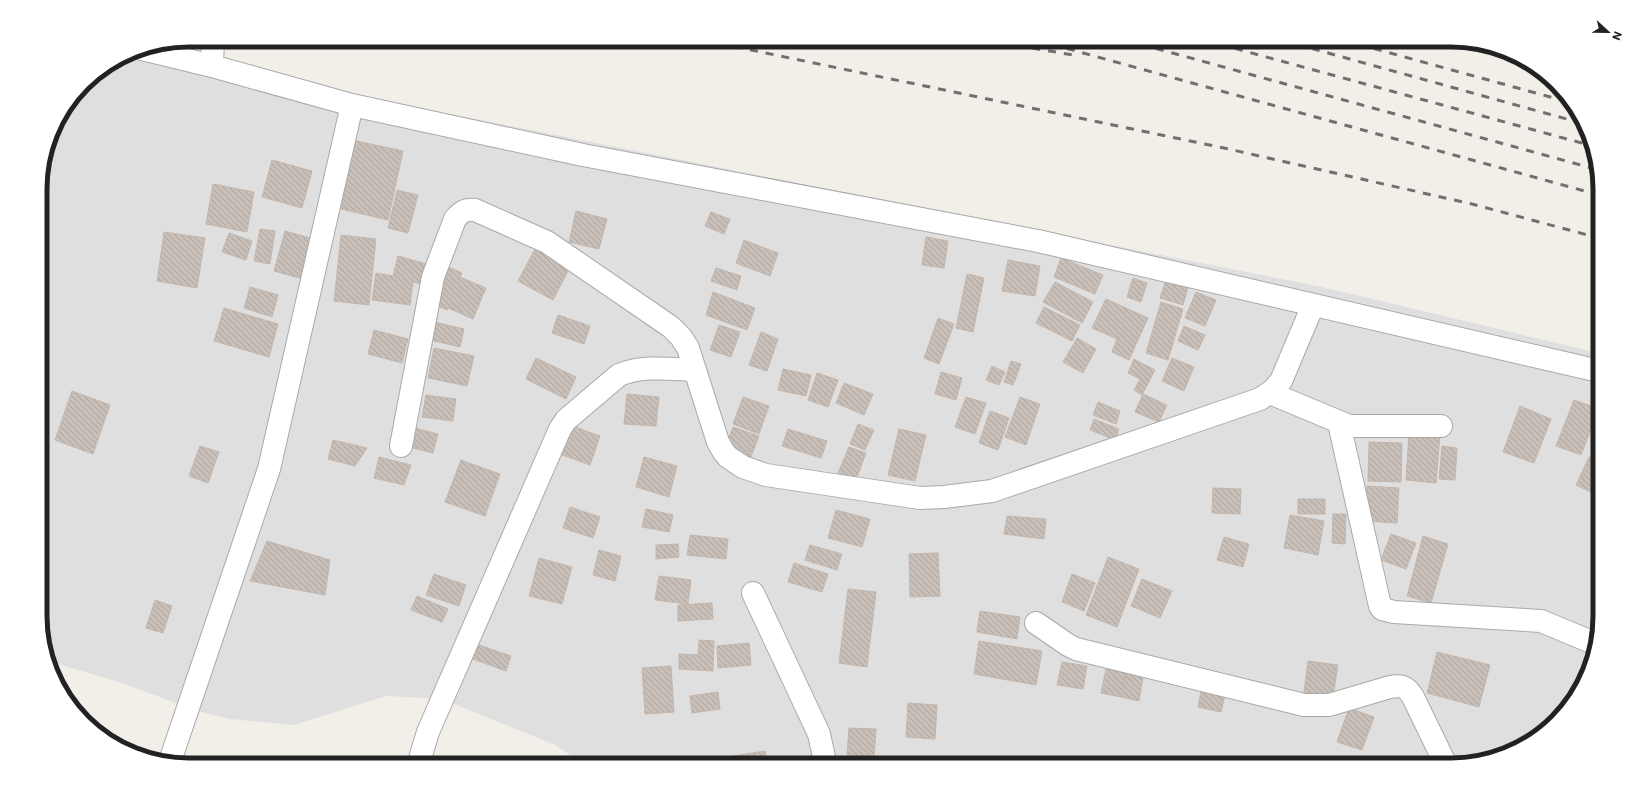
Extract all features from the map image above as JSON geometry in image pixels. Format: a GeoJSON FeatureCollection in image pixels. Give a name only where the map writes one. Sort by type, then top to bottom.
{"type":"FeatureCollection","features":[{"type":"Feature","properties":{"kind":"street"},"geometry":{"type":"LineString","coordinates":[[212,66],[213,47]]}},
{"type":"Feature","properties":{"kind":"street"},"geometry":{"type":"LineString","coordinates":[[153,52],[212,66],[352,105],[583,155],[1038,241],[1593,369]]}},
{"type":"Feature","properties":{"kind":"street"},"geometry":{"type":"LineString","coordinates":[[171,757],[269,469],[352,105]]}},
{"type":"Feature","properties":{"kind":"street"},"geometry":{"type":"LineString","coordinates":[[401,446],[433,278],[455,219],[461,212],[468,209],[475,210],[547,242],[672,327],[688,348],[718,442],[728,457],[743,467],[766,475],[920,498],[933,498],[992,491],[1260,399],[1270,393],[1281,381],[1314,305]]}},
{"type":"Feature","properties":{"kind":"street"},"geometry":{"type":"LineString","coordinates":[[420,758],[428,732],[563,424],[619,375],[643,368],[695,370]]}},
{"type":"Feature","properties":{"kind":"street"},"geometry":{"type":"LineString","coordinates":[[1270,393],[1339,423],[1355,427],[1441,426]]}},
{"type":"Feature","properties":{"kind":"street"},"geometry":{"type":"LineString","coordinates":[[1339,423],[1382,610],[1541,621],[1590,642]]}},
{"type":"Feature","properties":{"kind":"street"},"geometry":{"type":"LineString","coordinates":[[753,593],[819,734],[824,758]]}},
{"type":"Feature","properties":{"kind":"street"},"geometry":{"type":"LineString","coordinates":[[1036,623],[1076,649],[1304,705],[1329,705],[1390,687],[1400,686],[1408,690],[1413,697],[1443,758]]}},
{"type":"Feature","properties":{"kind":"shaded area"},"geometry":{"type":"Polygon","coordinates":[[[146,54],[1322,287],[1593,352],[1593,625],[1588,653],[1574,687],[1558,710],[1545,723],[1522,739],[1488,753],[1460,758],[574,758],[555,745],[452,703],[427,698],[386,696],[294,725],[230,719],[197,711],[122,683],[55,663],[48,634],[47,180],[52,152],[58,135],[66,118],[82,95],[95,82],[110,71],[126,62],[146,54]]]}},
{"type":"Feature","properties":{"kind":"building"},"geometry":{"type":"Polygon","coordinates":[[[352,140],[403,151],[388,220],[337,208],[352,140]]]}},
{"type":"Feature","properties":{"kind":"building"},"geometry":{"type":"Polygon","coordinates":[[[272,160],[312,171],[302,208],[262,197],[272,160]]]}},
{"type":"Feature","properties":{"kind":"building"},"geometry":{"type":"Polygon","coordinates":[[[213,184],[254,192],[247,232],[206,224],[213,184]]]}},
{"type":"Feature","properties":{"kind":"building"},"geometry":{"type":"Polygon","coordinates":[[[397,190],[418,195],[408,233],[388,228],[397,190]]]}},
{"type":"Feature","properties":{"kind":"building"},"geometry":{"type":"Polygon","coordinates":[[[576,211],[607,219],[599,249],[569,242],[576,211]]]}},
{"type":"Feature","properties":{"kind":"building"},"geometry":{"type":"Polygon","coordinates":[[[711,212],[730,219],[724,234],[705,226],[711,212]]]}},
{"type":"Feature","properties":{"kind":"building"},"geometry":{"type":"Polygon","coordinates":[[[260,229],[275,231],[270,264],[254,261],[260,229]]]}},
{"type":"Feature","properties":{"kind":"building"},"geometry":{"type":"Polygon","coordinates":[[[285,231],[314,239],[303,279],[274,271],[285,231]]]}},
{"type":"Feature","properties":{"kind":"building"},"geometry":{"type":"Polygon","coordinates":[[[164,232],[205,238],[197,288],[157,281],[164,232]]]}},
{"type":"Feature","properties":{"kind":"building"},"geometry":{"type":"Polygon","coordinates":[[[229,233],[252,241],[246,260],[222,252],[229,233]]]}},
{"type":"Feature","properties":{"kind":"building"},"geometry":{"type":"Polygon","coordinates":[[[341,235],[376,239],[369,305],[334,301],[341,235]]]}},
{"type":"Feature","properties":{"kind":"building"},"geometry":{"type":"Polygon","coordinates":[[[926,237],[948,241],[944,268],[922,265],[926,237]]]}},
{"type":"Feature","properties":{"kind":"building"},"geometry":{"type":"Polygon","coordinates":[[[744,240],[778,253],[770,276],[736,263],[744,240]]]}},
{"type":"Feature","properties":{"kind":"building"},"geometry":{"type":"Polygon","coordinates":[[[535,249],[570,267],[553,300],[518,281],[535,249]]]}},
{"type":"Feature","properties":{"kind":"building"},"geometry":{"type":"Polygon","coordinates":[[[398,256],[430,265],[424,285],[413,282],[410,305],[372,300],[376,273],[393,276],[398,256]]]}},
{"type":"Feature","properties":{"kind":"building"},"geometry":{"type":"Polygon","coordinates":[[[1061,258],[1103,275],[1095,294],[1054,277],[1061,258]]]}},
{"type":"Feature","properties":{"kind":"building"},"geometry":{"type":"Polygon","coordinates":[[[1008,260],[1040,266],[1035,296],[1002,291],[1008,260]]]}},
{"type":"Feature","properties":{"kind":"building"},"geometry":{"type":"Polygon","coordinates":[[[446,266],[462,273],[460,277],[486,288],[473,319],[448,308],[447,310],[431,303],[446,266]]]}},
{"type":"Feature","properties":{"kind":"building"},"geometry":{"type":"Polygon","coordinates":[[[716,268],[741,276],[737,290],[711,281],[716,268]]]}},
{"type":"Feature","properties":{"kind":"building"},"geometry":{"type":"Polygon","coordinates":[[[967,274],[984,278],[973,332],[956,328],[967,274]]]}},
{"type":"Feature","properties":{"kind":"building"},"geometry":{"type":"Polygon","coordinates":[[[1167,277],[1189,284],[1183,305],[1160,298],[1167,277]]]}},
{"type":"Feature","properties":{"kind":"building"},"geometry":{"type":"Polygon","coordinates":[[[1133,278],[1147,283],[1141,302],[1127,297],[1133,278]]]}},
{"type":"Feature","properties":{"kind":"building"},"geometry":{"type":"Polygon","coordinates":[[[1055,282],[1093,302],[1082,323],[1043,302],[1055,282]]]}},
{"type":"Feature","properties":{"kind":"building"},"geometry":{"type":"Polygon","coordinates":[[[250,287],[278,295],[272,317],[244,308],[250,287]]]}},
{"type":"Feature","properties":{"kind":"building"},"geometry":{"type":"Polygon","coordinates":[[[713,292],[755,308],[747,330],[706,315],[713,292]]]}},
{"type":"Feature","properties":{"kind":"building"},"geometry":{"type":"Polygon","coordinates":[[[1196,292],[1216,300],[1205,326],[1185,318],[1196,292]]]}},
{"type":"Feature","properties":{"kind":"building"},"geometry":{"type":"Polygon","coordinates":[[[1106,299],[1148,318],[1129,360],[1112,352],[1117,339],[1092,328],[1106,299]]]}},
{"type":"Feature","properties":{"kind":"building"},"geometry":{"type":"Polygon","coordinates":[[[1161,302],[1183,309],[1168,360],[1146,353],[1161,302]]]}},
{"type":"Feature","properties":{"kind":"building"},"geometry":{"type":"Polygon","coordinates":[[[1044,307],[1080,325],[1072,341],[1036,323],[1044,307]]]}},
{"type":"Feature","properties":{"kind":"building"},"geometry":{"type":"Polygon","coordinates":[[[224,308],[278,324],[269,357],[214,341],[224,308]]]}},
{"type":"Feature","properties":{"kind":"building"},"geometry":{"type":"Polygon","coordinates":[[[558,315],[590,326],[584,344],[552,333],[558,315]]]}},
{"type":"Feature","properties":{"kind":"building"},"geometry":{"type":"Polygon","coordinates":[[[938,318],[954,324],[939,364],[924,358],[938,318]]]}},
{"type":"Feature","properties":{"kind":"building"},"geometry":{"type":"Polygon","coordinates":[[[430,321],[464,329],[460,347],[426,339],[430,321]]]}},
{"type":"Feature","properties":{"kind":"building"},"geometry":{"type":"Polygon","coordinates":[[[719,325],[740,332],[731,357],[710,350],[719,325]]]}},
{"type":"Feature","properties":{"kind":"building"},"geometry":{"type":"Polygon","coordinates":[[[1184,326],[1205,335],[1198,350],[1178,341],[1184,326]]]}},
{"type":"Feature","properties":{"kind":"building"},"geometry":{"type":"Polygon","coordinates":[[[374,330],[408,339],[402,363],[368,354],[374,330]]]}},
{"type":"Feature","properties":{"kind":"building"},"geometry":{"type":"Polygon","coordinates":[[[761,332],[778,339],[767,371],[749,365],[761,332]]]}},
{"type":"Feature","properties":{"kind":"building"},"geometry":{"type":"Polygon","coordinates":[[[1077,338],[1096,349],[1083,373],[1063,362],[1077,338]]]}},
{"type":"Feature","properties":{"kind":"building"},"geometry":{"type":"Polygon","coordinates":[[[434,348],[474,356],[467,386],[428,378],[434,348]]]}},
{"type":"Feature","properties":{"kind":"building"},"geometry":{"type":"Polygon","coordinates":[[[536,358],[576,377],[566,399],[526,379],[536,358]]]}},
{"type":"Feature","properties":{"kind":"building"},"geometry":{"type":"Polygon","coordinates":[[[1172,358],[1194,367],[1184,391],[1162,381],[1172,358]]]}},
{"type":"Feature","properties":{"kind":"building"},"geometry":{"type":"Polygon","coordinates":[[[1134,359],[1155,370],[1142,395],[1134,390],[1140,379],[1128,373],[1134,359]]]}},
{"type":"Feature","properties":{"kind":"building"},"geometry":{"type":"Polygon","coordinates":[[[1011,361],[1021,364],[1013,385],[1004,382],[1011,361]]]}},
{"type":"Feature","properties":{"kind":"building"},"geometry":{"type":"Polygon","coordinates":[[[992,366],[1005,372],[999,385],[986,380],[992,366]]]}},
{"type":"Feature","properties":{"kind":"building"},"geometry":{"type":"Polygon","coordinates":[[[783,369],[811,375],[806,396],[778,390],[783,369]]]}},
{"type":"Feature","properties":{"kind":"building"},"geometry":{"type":"Polygon","coordinates":[[[941,372],[962,378],[956,400],[935,394],[941,372]]]}},
{"type":"Feature","properties":{"kind":"building"},"geometry":{"type":"Polygon","coordinates":[[[817,373],[838,380],[828,407],[808,400],[817,373]]]}},
{"type":"Feature","properties":{"kind":"building"},"geometry":{"type":"Polygon","coordinates":[[[844,383],[873,394],[864,415],[836,403],[844,383]]]}},
{"type":"Feature","properties":{"kind":"building"},"geometry":{"type":"Polygon","coordinates":[[[72,391],[110,405],[93,454],[55,440],[72,391]]]}},
{"type":"Feature","properties":{"kind":"building"},"geometry":{"type":"Polygon","coordinates":[[[627,394],[659,397],[656,426],[624,424],[627,394]]]}},
{"type":"Feature","properties":{"kind":"building"},"geometry":{"type":"Polygon","coordinates":[[[1143,394],[1167,405],[1159,422],[1135,412],[1143,394]]]}},
{"type":"Feature","properties":{"kind":"building"},"geometry":{"type":"Polygon","coordinates":[[[426,395],[456,399],[453,421],[422,417],[426,395]]]}},
{"type":"Feature","properties":{"kind":"building"},"geometry":{"type":"Polygon","coordinates":[[[743,397],[769,406],[759,434],[733,424],[743,397]]]}},
{"type":"Feature","properties":{"kind":"building"},"geometry":{"type":"Polygon","coordinates":[[[966,397],[986,403],[975,434],[955,427],[966,397]]]}},
{"type":"Feature","properties":{"kind":"building"},"geometry":{"type":"Polygon","coordinates":[[[1020,397],[1040,404],[1026,445],[1005,437],[1020,397]]]}},
{"type":"Feature","properties":{"kind":"building"},"geometry":{"type":"Polygon","coordinates":[[[1574,400],[1593,407],[1593,424],[1581,455],[1556,446],[1574,400]]]}},
{"type":"Feature","properties":{"kind":"building"},"geometry":{"type":"Polygon","coordinates":[[[1098,402],[1120,411],[1116,424],[1093,415],[1098,402]]]}},
{"type":"Feature","properties":{"kind":"building"},"geometry":{"type":"Polygon","coordinates":[[[1520,406],[1551,419],[1534,463],[1503,452],[1520,406]]]}},
{"type":"Feature","properties":{"kind":"building"},"geometry":{"type":"Polygon","coordinates":[[[990,411],[1009,418],[998,450],[979,443],[990,411]]]}},
{"type":"Feature","properties":{"kind":"building"},"geometry":{"type":"Polygon","coordinates":[[[1094,419],[1119,429],[1115,440],[1090,430],[1094,419]]]}},
{"type":"Feature","properties":{"kind":"building"},"geometry":{"type":"Polygon","coordinates":[[[567,424],[600,436],[590,465],[557,453],[567,424]]]}},
{"type":"Feature","properties":{"kind":"building"},"geometry":{"type":"Polygon","coordinates":[[[858,424],[874,430],[865,450],[850,444],[858,424]]]}},
{"type":"Feature","properties":{"kind":"building"},"geometry":{"type":"Polygon","coordinates":[[[411,427],[438,434],[433,453],[405,446],[411,427]]]}},
{"type":"Feature","properties":{"kind":"building"},"geometry":{"type":"Polygon","coordinates":[[[733,427],[759,436],[750,459],[725,449],[733,427]]]}},
{"type":"Feature","properties":{"kind":"building"},"geometry":{"type":"Polygon","coordinates":[[[788,429],[827,441],[821,458],[782,446],[788,429]]]}},
{"type":"Feature","properties":{"kind":"building"},"geometry":{"type":"Polygon","coordinates":[[[899,429],[926,435],[915,481],[888,475],[899,429]]]}},
{"type":"Feature","properties":{"kind":"building"},"geometry":{"type":"Polygon","coordinates":[[[1409,433],[1440,435],[1436,483],[1406,480],[1409,433]]]}},
{"type":"Feature","properties":{"kind":"building"},"geometry":{"type":"Polygon","coordinates":[[[333,440],[367,448],[355,466],[328,459],[333,440]]]}},
{"type":"Feature","properties":{"kind":"building"},"geometry":{"type":"Polygon","coordinates":[[[1369,442],[1402,443],[1401,482],[1368,481],[1369,442]]]}},
{"type":"Feature","properties":{"kind":"building"},"geometry":{"type":"Polygon","coordinates":[[[200,446],[219,452],[208,483],[189,476],[200,446]]]}},
{"type":"Feature","properties":{"kind":"building"},"geometry":{"type":"Polygon","coordinates":[[[1442,446],[1457,448],[1455,480],[1439,479],[1442,446]]]}},
{"type":"Feature","properties":{"kind":"building"},"geometry":{"type":"Polygon","coordinates":[[[849,447],[866,453],[856,480],[838,473],[849,447]]]}},
{"type":"Feature","properties":{"kind":"building"},"geometry":{"type":"Polygon","coordinates":[[[379,457],[411,465],[404,485],[374,478],[379,457]]]}},
{"type":"Feature","properties":{"kind":"building"},"geometry":{"type":"Polygon","coordinates":[[[644,457],[677,466],[669,497],[636,487],[644,457]]]}},
{"type":"Feature","properties":{"kind":"building"},"geometry":{"type":"Polygon","coordinates":[[[1589,457],[1593,458],[1593,493],[1576,485],[1589,457]]]}},
{"type":"Feature","properties":{"kind":"building"},"geometry":{"type":"Polygon","coordinates":[[[461,460],[500,474],[485,516],[445,502],[461,460]]]}},
{"type":"Feature","properties":{"kind":"building"},"geometry":{"type":"Polygon","coordinates":[[[1367,486],[1399,488],[1397,523],[1365,521],[1367,486]]]}},
{"type":"Feature","properties":{"kind":"building"},"geometry":{"type":"Polygon","coordinates":[[[1213,488],[1241,489],[1240,514],[1212,513],[1213,488]]]}},
{"type":"Feature","properties":{"kind":"building"},"geometry":{"type":"Polygon","coordinates":[[[1298,499],[1325,499],[1325,514],[1298,514],[1298,499]]]}},
{"type":"Feature","properties":{"kind":"building"},"geometry":{"type":"Polygon","coordinates":[[[570,507],[600,517],[593,538],[563,528],[570,507]]]}},
{"type":"Feature","properties":{"kind":"building"},"geometry":{"type":"Polygon","coordinates":[[[646,509],[673,515],[669,532],[642,527],[646,509]]]}},
{"type":"Feature","properties":{"kind":"building"},"geometry":{"type":"Polygon","coordinates":[[[836,510],[870,519],[862,547],[828,538],[836,510]]]}},
{"type":"Feature","properties":{"kind":"building"},"geometry":{"type":"Polygon","coordinates":[[[1333,514],[1346,514],[1345,544],[1332,543],[1333,514]]]}},
{"type":"Feature","properties":{"kind":"building"},"geometry":{"type":"Polygon","coordinates":[[[1290,515],[1324,521],[1318,555],[1284,548],[1290,515]]]}},
{"type":"Feature","properties":{"kind":"building"},"geometry":{"type":"Polygon","coordinates":[[[1007,516],[1046,519],[1044,539],[1004,534],[1007,516]]]}},
{"type":"Feature","properties":{"kind":"building"},"geometry":{"type":"Polygon","coordinates":[[[1391,534],[1416,543],[1406,569],[1381,560],[1391,534]]]}},
{"type":"Feature","properties":{"kind":"building"},"geometry":{"type":"Polygon","coordinates":[[[690,535],[728,539],[726,559],[687,555],[690,535]]]}},
{"type":"Feature","properties":{"kind":"building"},"geometry":{"type":"Polygon","coordinates":[[[1423,536],[1448,544],[1431,603],[1407,596],[1423,536]]]}},
{"type":"Feature","properties":{"kind":"building"},"geometry":{"type":"Polygon","coordinates":[[[1224,537],[1249,544],[1243,567],[1217,560],[1224,537]]]}},
{"type":"Feature","properties":{"kind":"building"},"geometry":{"type":"Polygon","coordinates":[[[267,541],[330,560],[325,595],[250,581],[267,541]]]}},
{"type":"Feature","properties":{"kind":"building"},"geometry":{"type":"Polygon","coordinates":[[[678,544],[679,557],[656,559],[656,545],[678,544]]]}},
{"type":"Feature","properties":{"kind":"building"},"geometry":{"type":"Polygon","coordinates":[[[810,545],[842,554],[837,570],[805,560],[810,545]]]}},
{"type":"Feature","properties":{"kind":"building"},"geometry":{"type":"Polygon","coordinates":[[[599,550],[621,556],[615,581],[593,575],[599,550]]]}},
{"type":"Feature","properties":{"kind":"building"},"geometry":{"type":"Polygon","coordinates":[[[938,553],[940,596],[910,597],[909,554],[938,553]]]}},
{"type":"Feature","properties":{"kind":"building"},"geometry":{"type":"Polygon","coordinates":[[[1108,557],[1139,569],[1117,627],[1086,615],[1108,557]]]}},
{"type":"Feature","properties":{"kind":"building"},"geometry":{"type":"Polygon","coordinates":[[[539,558],[572,567],[562,604],[529,596],[539,558]]]}},
{"type":"Feature","properties":{"kind":"building"},"geometry":{"type":"Polygon","coordinates":[[[794,563],[828,574],[822,592],[788,582],[794,563]]]}},
{"type":"Feature","properties":{"kind":"building"},"geometry":{"type":"Polygon","coordinates":[[[434,574],[466,585],[459,606],[426,595],[434,574]]]}},
{"type":"Feature","properties":{"kind":"building"},"geometry":{"type":"Polygon","coordinates":[[[1072,574],[1095,583],[1084,611],[1062,602],[1072,574]]]}},
{"type":"Feature","properties":{"kind":"building"},"geometry":{"type":"Polygon","coordinates":[[[659,576],[691,580],[688,604],[655,600],[659,576]]]}},
{"type":"Feature","properties":{"kind":"building"},"geometry":{"type":"Polygon","coordinates":[[[1142,579],[1172,591],[1160,618],[1131,606],[1142,579]]]}},
{"type":"Feature","properties":{"kind":"building"},"geometry":{"type":"Polygon","coordinates":[[[848,589],[876,592],[867,667],[839,663],[848,589]]]}},
{"type":"Feature","properties":{"kind":"building"},"geometry":{"type":"Polygon","coordinates":[[[417,596],[448,609],[442,622],[411,610],[417,596]]]}},
{"type":"Feature","properties":{"kind":"building"},"geometry":{"type":"Polygon","coordinates":[[[155,600],[172,606],[163,633],[146,628],[155,600]]]}},
{"type":"Feature","properties":{"kind":"building"},"geometry":{"type":"Polygon","coordinates":[[[712,603],[713,619],[678,621],[678,605],[712,603]]]}},
{"type":"Feature","properties":{"kind":"building"},"geometry":{"type":"Polygon","coordinates":[[[980,611],[1020,617],[1017,639],[977,632],[980,611]]]}},
{"type":"Feature","properties":{"kind":"building"},"geometry":{"type":"Polygon","coordinates":[[[699,640],[714,641],[713,671],[679,669],[679,654],[698,655],[699,640]]]}},
{"type":"Feature","properties":{"kind":"building"},"geometry":{"type":"Polygon","coordinates":[[[979,641],[1042,651],[1036,685],[974,674],[979,641]]]}},
{"type":"Feature","properties":{"kind":"building"},"geometry":{"type":"Polygon","coordinates":[[[749,643],[751,665],[718,668],[717,646],[749,643]]]}},
{"type":"Feature","properties":{"kind":"building"},"geometry":{"type":"Polygon","coordinates":[[[479,645],[511,656],[506,671],[473,659],[479,645]]]}},
{"type":"Feature","properties":{"kind":"building"},"geometry":{"type":"Polygon","coordinates":[[[1437,652],[1490,665],[1479,707],[1427,693],[1437,652]]]}},
{"type":"Feature","properties":{"kind":"building"},"geometry":{"type":"Polygon","coordinates":[[[1308,661],[1338,665],[1333,696],[1304,692],[1308,661]]]}},
{"type":"Feature","properties":{"kind":"building"},"geometry":{"type":"Polygon","coordinates":[[[1062,662],[1087,666],[1083,689],[1057,685],[1062,662]]]}},
{"type":"Feature","properties":{"kind":"building"},"geometry":{"type":"Polygon","coordinates":[[[671,666],[674,712],[645,714],[642,668],[671,666]]]}},
{"type":"Feature","properties":{"kind":"building"},"geometry":{"type":"Polygon","coordinates":[[[1106,669],[1126,673],[1121,697],[1101,693],[1106,669]]]}},
{"type":"Feature","properties":{"kind":"building"},"geometry":{"type":"Polygon","coordinates":[[[1126,673],[1143,677],[1139,701],[1121,697],[1126,673]]]}},
{"type":"Feature","properties":{"kind":"building"},"geometry":{"type":"Polygon","coordinates":[[[1202,686],[1226,691],[1221,712],[1198,707],[1202,686]]]}},
{"type":"Feature","properties":{"kind":"building"},"geometry":{"type":"Polygon","coordinates":[[[718,692],[720,709],[692,713],[690,696],[718,692]]]}},
{"type":"Feature","properties":{"kind":"building"},"geometry":{"type":"Polygon","coordinates":[[[908,703],[937,705],[935,739],[906,737],[908,703]]]}},
{"type":"Feature","properties":{"kind":"building"},"geometry":{"type":"Polygon","coordinates":[[[1349,708],[1374,717],[1362,750],[1337,742],[1349,708]]]}},
{"type":"Feature","properties":{"kind":"building"},"geometry":{"type":"Polygon","coordinates":[[[849,728],[876,729],[874,757],[847,755],[849,728]]]}},
{"type":"Feature","properties":{"kind":"building"},"geometry":{"type":"Polygon","coordinates":[[[765,751],[766,758],[733,758],[733,756],[765,751]]]}},
{"type":"Feature","properties":{"kind":"railway"},"geometry":{"type":"LineString","coordinates":[[737,47],[1224,148],[1472,204],[1593,236]]}},
{"type":"Feature","properties":{"kind":"railway"},"geometry":{"type":"LineString","coordinates":[[1026,47],[1073,55]]}},
{"type":"Feature","properties":{"kind":"railway"},"geometry":{"type":"LineString","coordinates":[[1061,47],[1593,193]]}},
{"type":"Feature","properties":{"kind":"railway"},"geometry":{"type":"LineString","coordinates":[[1151,47],[1591,168]]}},
{"type":"Feature","properties":{"kind":"railway"},"geometry":{"type":"LineString","coordinates":[[1230,47],[1585,144]]}},
{"type":"Feature","properties":{"kind":"railway"},"geometry":{"type":"LineString","coordinates":[[1306,47],[1576,122]]}},
{"type":"Feature","properties":{"kind":"railway"},"geometry":{"type":"LineString","coordinates":[[1368,47],[1562,100]]}}]}
